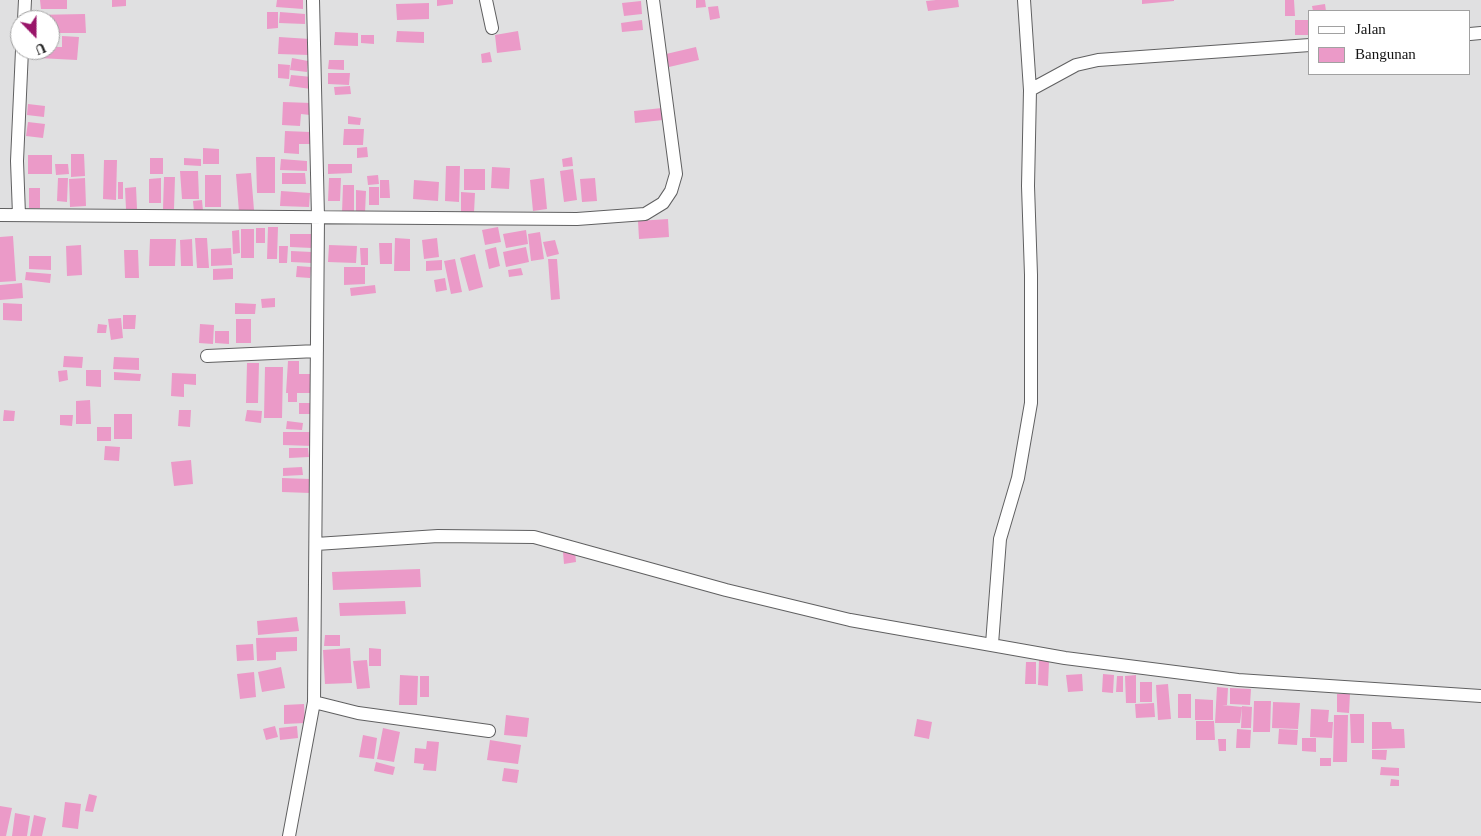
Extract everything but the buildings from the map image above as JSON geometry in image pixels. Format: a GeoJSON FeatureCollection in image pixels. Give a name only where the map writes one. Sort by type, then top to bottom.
{"type":"FeatureCollection","features":[{"type":"Feature","properties":{"kind":"street"},"geometry":{"type":"LineString","coordinates":[[289,836],[314,702],[318,217],[314,0]]}},
{"type":"Feature","properties":{"kind":"street"},"geometry":{"type":"LineString","coordinates":[[486,0],[492,28]]}},
{"type":"Feature","properties":{"kind":"street"},"geometry":{"type":"LineString","coordinates":[[0,215],[577,219],[645,214],[663,203],[671,191],[676,174],[652,0]]}},
{"type":"Feature","properties":{"kind":"street"},"geometry":{"type":"LineString","coordinates":[[992,644],[1000,539],[1018,478],[1031,403],[1031,275],[1028,186],[1030,90],[1024,0]]}},
{"type":"Feature","properties":{"kind":"street"},"geometry":{"type":"LineString","coordinates":[[1030,90],[1076,65],[1098,60],[1308,45]]}},
{"type":"Feature","properties":{"kind":"street"},"geometry":{"type":"LineString","coordinates":[[19,215],[18,161],[22,60]]}},
{"type":"Feature","properties":{"kind":"street"},"geometry":{"type":"LineString","coordinates":[[207,356],[317,351]]}},
{"type":"Feature","properties":{"kind":"street"},"geometry":{"type":"LineString","coordinates":[[316,544],[438,536],[534,538],[735,592],[850,620],[1065,658],[1209,677],[1481,696]]}},
{"type":"Feature","properties":{"kind":"street"},"geometry":{"type":"LineString","coordinates":[[314,702],[358,713],[489,731]]}}]}
